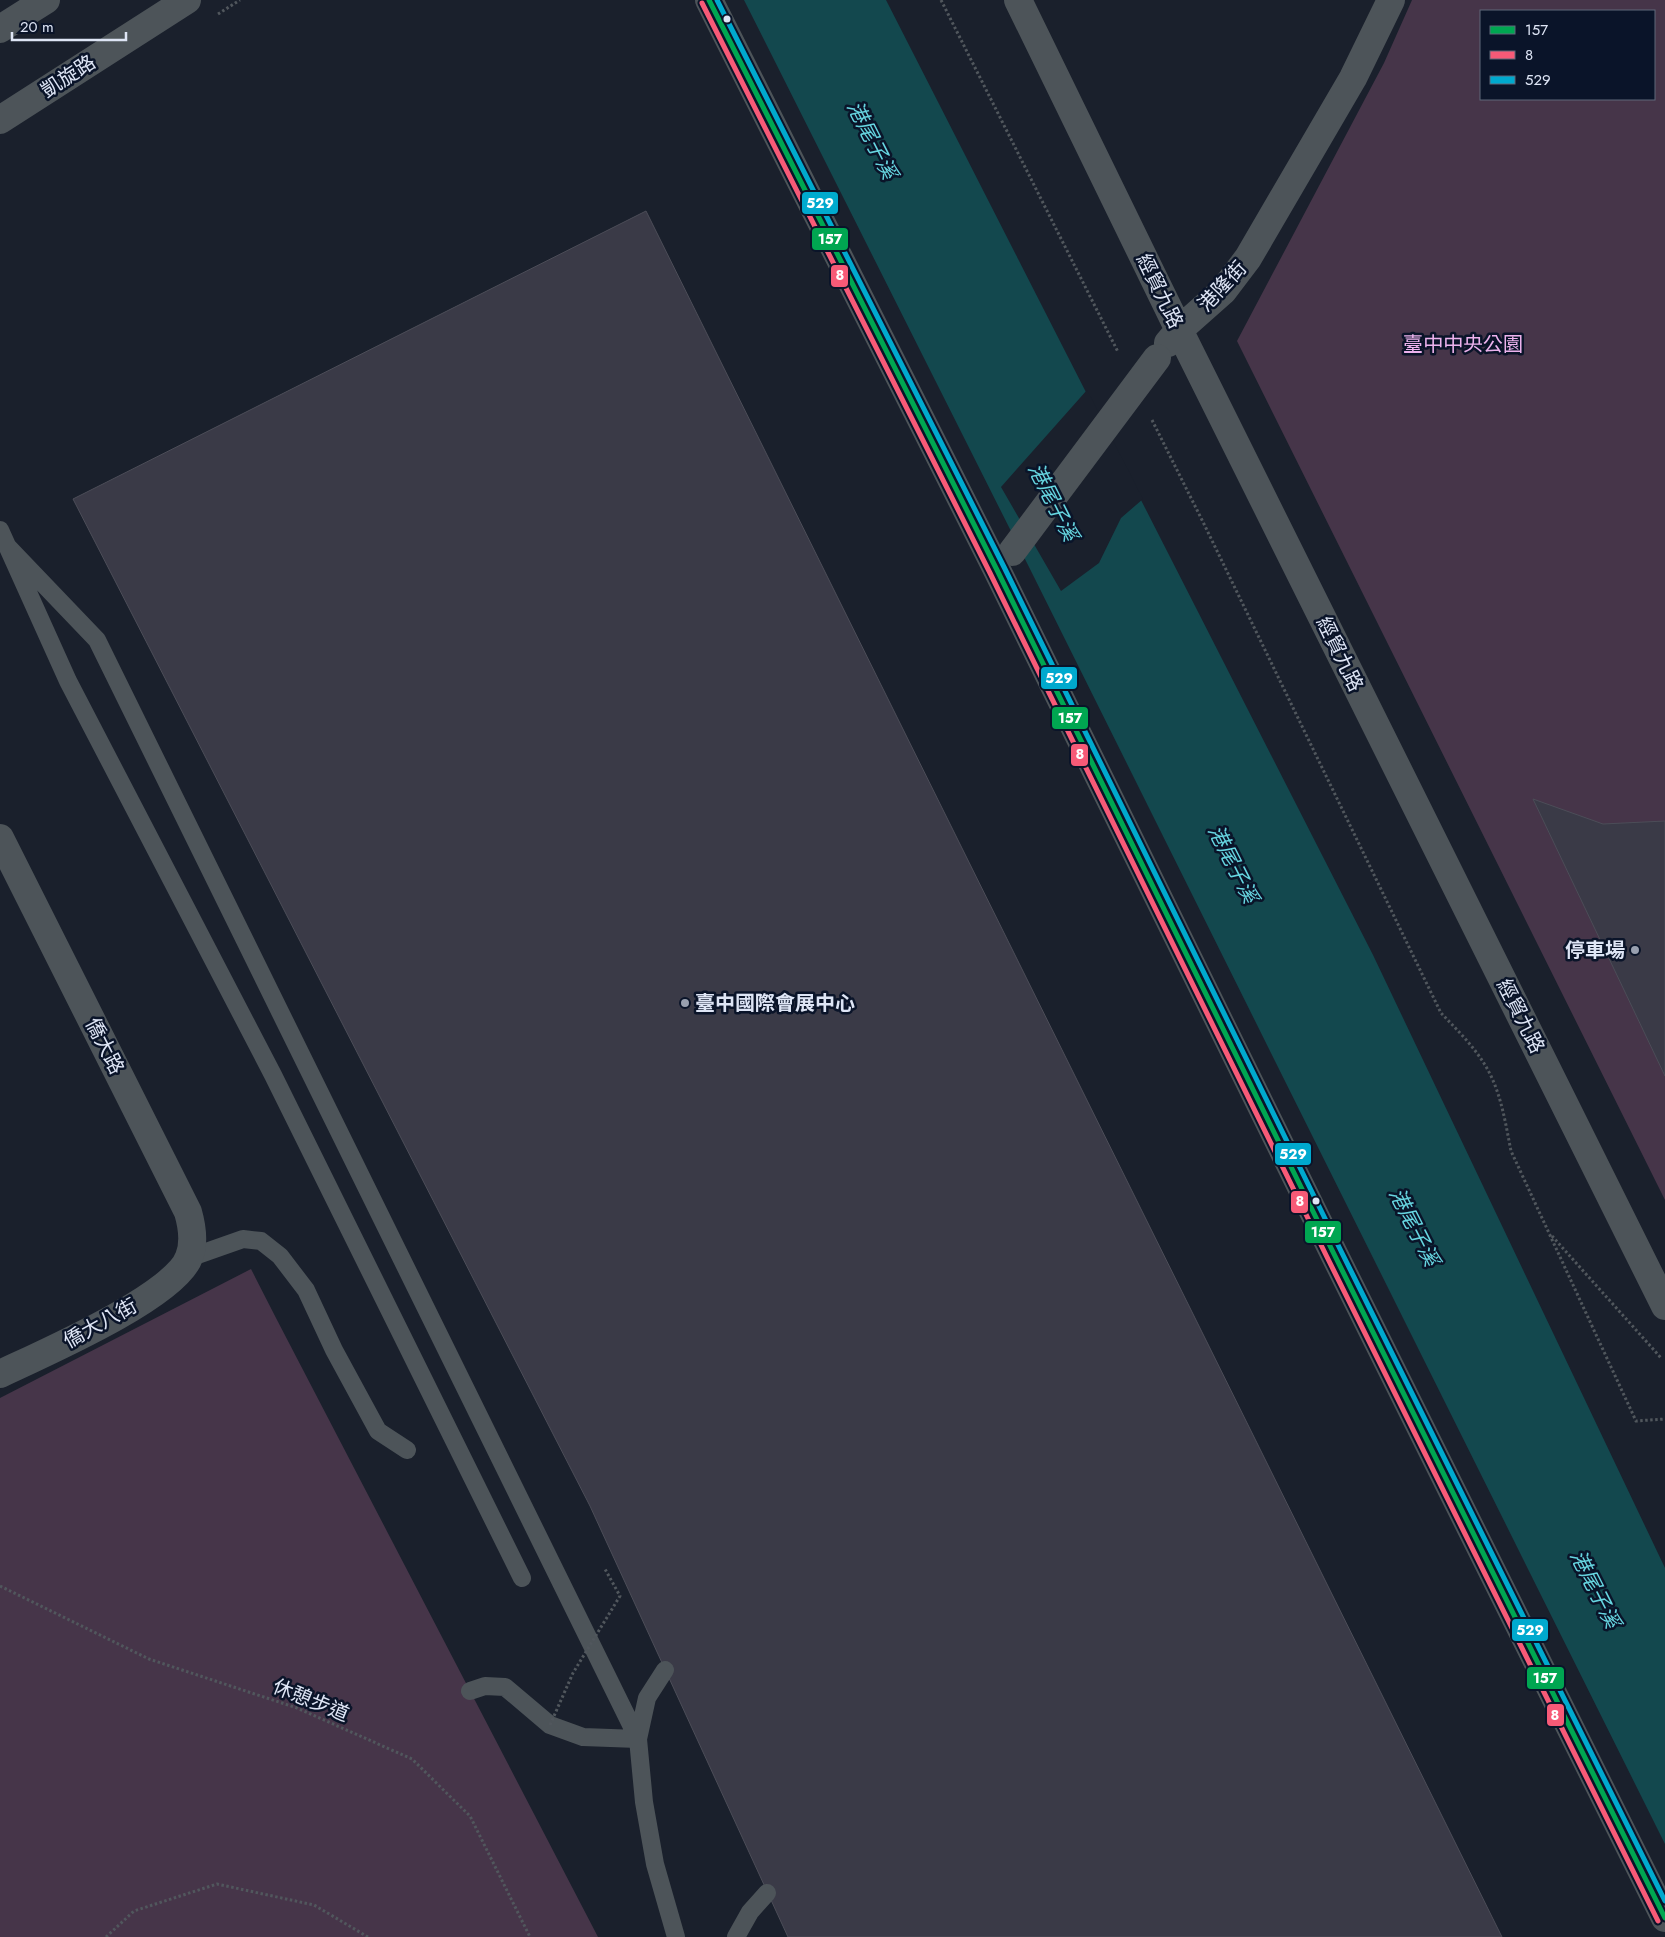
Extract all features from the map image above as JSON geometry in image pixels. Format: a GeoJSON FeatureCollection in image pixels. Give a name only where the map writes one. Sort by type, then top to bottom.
{"type":"FeatureCollection","features":[{"type":"Feature","properties":{"kind":"street"},"geometry":{"type":"LineString","coordinates":[[0,29],[46,0]]}},
{"type":"Feature","properties":{"kind":"street","name":"凱旋路"},"geometry":{"type":"LineString","coordinates":[[0,120],[186,0]]}},
{"type":"Feature","properties":{"kind":"street"},"geometry":{"type":"LineString","coordinates":[[709,0],[1005,561],[1348,1281],[1665,1918]]}},
{"type":"Feature","properties":{"kind":"street","name":"經貿九路"},"geometry":{"type":"LineString","coordinates":[[1018,0],[1178,330],[1665,1306]]}},
{"type":"Feature","properties":{"kind":"street","name":"港隆街"},"geometry":{"type":"LineString","coordinates":[[1005,561],[1178,330],[1223,291],[1248,258],[1353,78],[1391,0]]}},
{"type":"Feature","properties":{"kind":"street","name":"僑大路"},"geometry":{"type":"LineString","coordinates":[[0,838],[188,1212],[192,1237],[189,1258]]}},
{"type":"Feature","properties":{"kind":"street","name":"僑大八街"},"geometry":{"type":"LineString","coordinates":[[0,1374],[82,1336],[162,1288],[177,1275],[189,1258]]}},
{"type":"Feature","properties":{"kind":"lane"},"geometry":{"type":"LineString","coordinates":[[0,530],[68,681],[273,1076],[522,1578]]}},
{"type":"Feature","properties":{"kind":"lane"},"geometry":{"type":"LineString","coordinates":[[8,548],[97,640],[638,1739]]}},
{"type":"Feature","properties":{"kind":"lane"},"geometry":{"type":"LineString","coordinates":[[189,1258],[243,1239],[261,1241],[280,1256],[306,1290],[334,1350],[378,1431],[407,1450]]}},
{"type":"Feature","properties":{"kind":"lane"},"geometry":{"type":"LineString","coordinates":[[665,1670],[647,1698],[638,1739],[644,1802],[655,1864],[676,1937]]}},
{"type":"Feature","properties":{"kind":"lane"},"geometry":{"type":"LineString","coordinates":[[470,1691],[485,1686],[505,1687],[550,1725],[583,1737],[638,1739]]}},
{"type":"Feature","properties":{"kind":"lane"},"geometry":{"type":"LineString","coordinates":[[736,1937],[750,1912],[767,1893]]}},
{"type":"Feature","properties":{"kind":"path"},"geometry":{"type":"LineString","coordinates":[[941,0],[1120,355]]}},
{"type":"Feature","properties":{"kind":"path"},"geometry":{"type":"LineString","coordinates":[[1151,417],[1441,1013],[1472,1046],[1491,1076],[1503,1112],[1510,1151],[1636,1421],[1665,1419]]}},
{"type":"Feature","properties":{"kind":"path"},"geometry":{"type":"LineString","coordinates":[[1548,1232],[1662,1359]]}},
{"type":"Feature","properties":{"kind":"path"},"geometry":{"type":"LineString","coordinates":[[550,1725],[573,1673],[620,1596],[605,1569]]}},
{"type":"Feature","properties":{"kind":"path","name":"休憩步道"},"geometry":{"type":"LineString","coordinates":[[0,1586],[149,1659],[296,1708],[412,1760],[470,1816],[530,1937]]}},
{"type":"Feature","properties":{"kind":"path"},"geometry":{"type":"LineString","coordinates":[[106,1937],[134,1911],[217,1884],[314,1905],[368,1937]]}},
{"type":"Feature","properties":{"kind":"green space","name":"臺中中央公園"},"geometry":{"type":"Polygon","coordinates":[[[1412,0],[1665,0],[1665,1200],[1237,341],[1384,63],[1412,0]]]}},
{"type":"Feature","properties":{"kind":"green space"},"geometry":{"type":"Polygon","coordinates":[[[251,1269],[598,1937],[0,1937],[0,1398],[251,1269]]]}},
{"type":"Feature","properties":{"kind":"water","name":"港尾子溪"},"geometry":{"type":"Polygon","coordinates":[[[744,0],[886,0],[1373,955],[1665,1568],[1665,1844],[1028,565],[744,0]]]}},
{"type":"Feature","properties":{"kind":"pier"},"geometry":{"type":"Polygon","coordinates":[[[1087,390],[1143,499],[1121,518],[1099,563],[1061,591],[1001,487],[1087,390]]]}},
{"type":"Feature","properties":{"kind":"building","name":"臺中國際會展中心"},"geometry":{"type":"Polygon","coordinates":[[[646,211],[1502,1937],[788,1937],[590,1506],[73,499],[646,211]]]}},
{"type":"Feature","properties":{"kind":"building","name":"停車場"},"geometry":{"type":"Polygon","coordinates":[[[1533,799],[1603,824],[1665,821],[1665,1076],[1533,799]]]}},
{"type":"Feature","properties":{"kind":"transit line","name":"157"},"geometry":{"type":"LineString","coordinates":[[709,0],[997,570],[1334,1254],[1665,1918]]}},
{"type":"Feature","properties":{"kind":"transit line","name":"529"},"geometry":{"type":"LineString","coordinates":[[717,0],[1004,567],[1341,1251],[1665,1901]]}},
{"type":"Feature","properties":{"kind":"transit line","name":"8"},"geometry":{"type":"LineString","coordinates":[[702,3],[990,573],[1327,1257],[1658,1921]]}},
{"type":"Feature","properties":{"kind":"place","name":"停車場"},"geometry":{"type":"Point","coordinates":[1635,950]}},
{"type":"Feature","properties":{"kind":"place","name":"臺中國際會展中心"},"geometry":{"type":"Point","coordinates":[685,1003]}}]}
